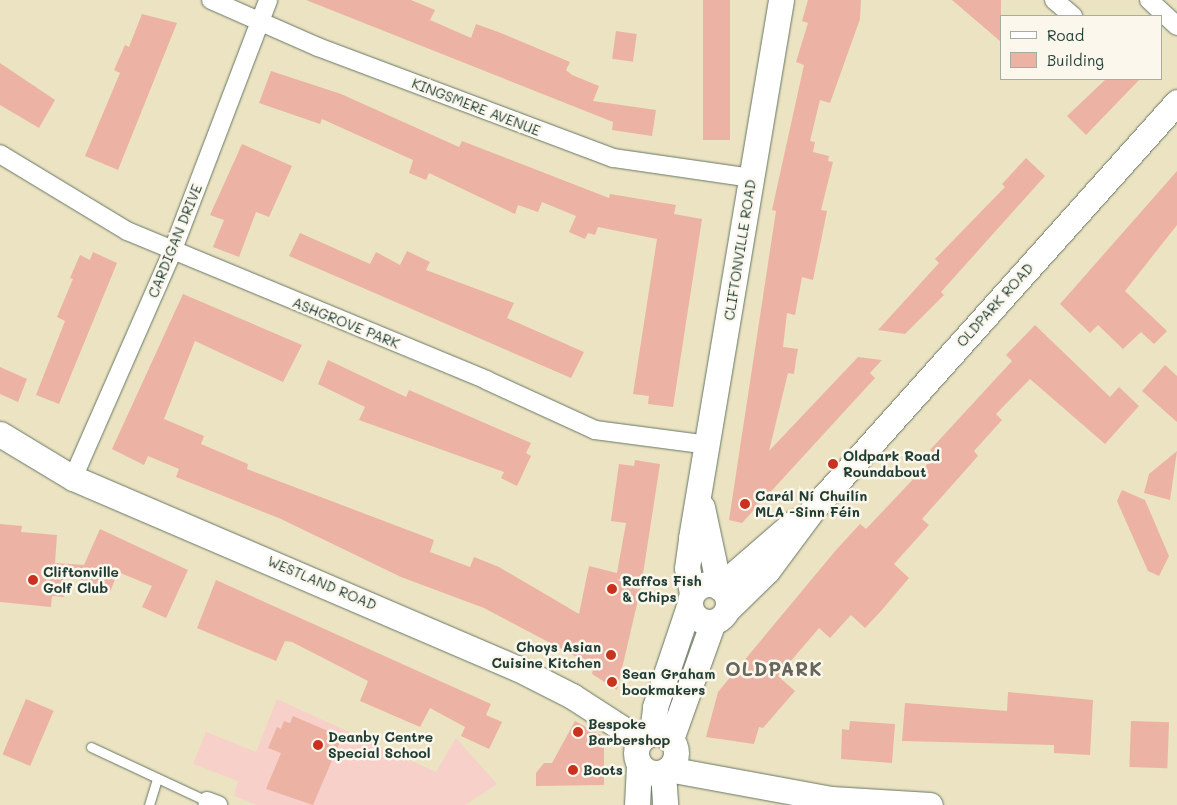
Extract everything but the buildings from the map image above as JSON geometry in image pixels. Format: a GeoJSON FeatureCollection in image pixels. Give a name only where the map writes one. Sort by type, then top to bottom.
{"type":"FeatureCollection","features":[{"type":"Feature","properties":{"kind":"street","name":"KINGSMERE AVENUE"},"geometry":{"type":"LineString","coordinates":[[211,0],[258,23],[613,158],[752,178]]}},
{"type":"Feature","properties":{"kind":"street","name":"CARDIGAN DRIVE"},"geometry":{"type":"LineString","coordinates":[[73,478],[172,252],[268,0]]}},
{"type":"Feature","properties":{"kind":"street","name":"CLIFTONVILLE ROAD"},"geometry":{"type":"LineString","coordinates":[[654,737],[655,708],[691,600],[687,568],[700,500],[781,0]]}},
{"type":"Feature","properties":{"kind":"street"},"geometry":{"type":"LineString","coordinates":[[1054,0],[1072,15]]}},
{"type":"Feature","properties":{"kind":"street"},"geometry":{"type":"LineString","coordinates":[[1149,0],[1177,26]]}},
{"type":"Feature","properties":{"kind":"street","name":"OLDPARK ROAD"},"geometry":{"type":"LineString","coordinates":[[719,587],[813,509],[1177,102]]}},
{"type":"Feature","properties":{"kind":"street","name":"ASHGROVE PARK"},"geometry":{"type":"LineString","coordinates":[[0,154],[127,231],[172,252],[486,380],[595,430],[709,445]]}},
{"type":"Feature","properties":{"kind":"street","name":"WESTLAND ROAD"},"geometry":{"type":"LineString","coordinates":[[0,434],[73,478],[517,668],[654,737]]}},
{"type":"Feature","properties":{"kind":"street","name":"CLIFTONVILLE ROAD"},"geometry":{"type":"LineString","coordinates":[[700,500],[719,587]]}},
{"type":"Feature","properties":{"kind":"street","name":"OLDPARK ROAD"},"geometry":{"type":"LineString","coordinates":[[654,737],[720,616],[792,543],[813,509]]}},
{"type":"Feature","properties":{"kind":"street"},"geometry":{"type":"LineString","coordinates":[[707,584],[719,587],[727,597],[720,616],[700,621],[691,600],[707,584]]}},
{"type":"Feature","properties":{"kind":"street"},"geometry":{"type":"LineString","coordinates":[[637,805],[638,765],[635,752],[654,737],[676,752],[666,771],[665,805]]}},
{"type":"Feature","properties":{"kind":"street"},"geometry":{"type":"LineString","coordinates":[[638,765],[650,773],[666,771],[831,799],[930,805]]}},
{"type":"Feature","properties":{"kind":"lane"},"geometry":{"type":"LineString","coordinates":[[91,747],[212,803]]}},
{"type":"Feature","properties":{"kind":"lane"},"geometry":{"type":"LineString","coordinates":[[148,805],[157,778]]}},
{"type":"Feature","properties":{"kind":"shaded area","name":"Deanby Centre Special School"},"geometry":{"type":"Polygon","coordinates":[[[277,699],[436,772],[456,738],[497,784],[465,805],[257,805],[234,796],[238,781],[193,764],[206,732],[256,752],[277,699]]]}},
{"type":"Feature","properties":{"kind":"place","name":"Oldpark Road Roundabout"},"geometry":{"type":"Point","coordinates":[833,464]}},
{"type":"Feature","properties":{"kind":"place","name":"Carál Ní Chuilín MLA -Sinn Féin"},"geometry":{"type":"Point","coordinates":[745,504]}},
{"type":"Feature","properties":{"kind":"place","name":"Cliftonville Golf Club"},"geometry":{"type":"Point","coordinates":[33,580]}},
{"type":"Feature","properties":{"kind":"place","name":"Raffos Fish & Chips"},"geometry":{"type":"Point","coordinates":[612,589]}},
{"type":"Feature","properties":{"kind":"place","name":"Choys Asian Cuisine Kitchen"},"geometry":{"type":"Point","coordinates":[611,655]}},
{"type":"Feature","properties":{"kind":"place","name":"Sean Graham bookmakers"},"geometry":{"type":"Point","coordinates":[612,682]}},
{"type":"Feature","properties":{"kind":"place","name":"Bespoke Barbershop"},"geometry":{"type":"Point","coordinates":[578,732]}},
{"type":"Feature","properties":{"kind":"place","name":"Deanby Centre Special School"},"geometry":{"type":"Point","coordinates":[318,745]}},
{"type":"Feature","properties":{"kind":"place","name":"Boots"},"geometry":{"type":"Point","coordinates":[573,770]}},
{"type":"Feature","properties":{"kind":"district","name":"OLDPARK"},"geometry":{"type":"Point","coordinates":[774,669]}}]}
